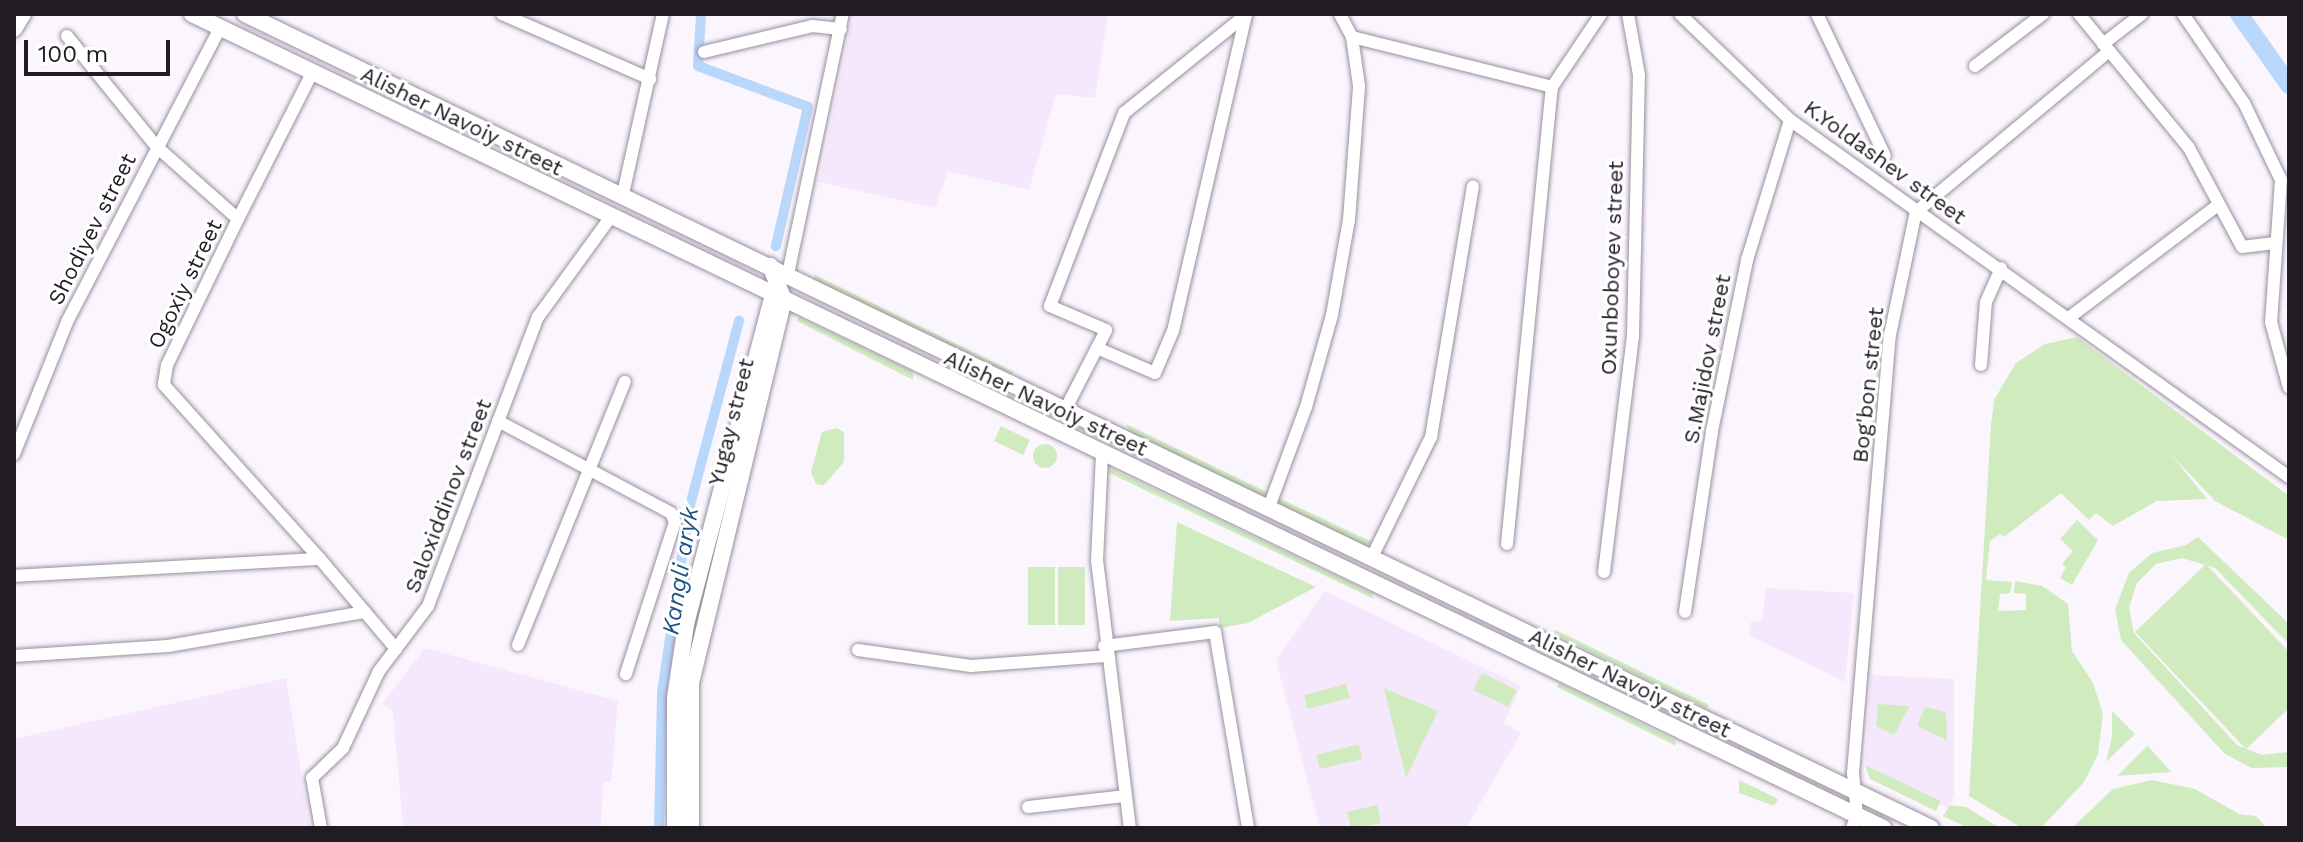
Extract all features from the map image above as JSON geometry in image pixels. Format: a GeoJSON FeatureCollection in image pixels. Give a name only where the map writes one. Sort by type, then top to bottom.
{"type":"FeatureCollection","features":[{"type":"Feature","properties":{"kind":"main road"},"geometry":{"type":"LineString","coordinates":[[14,29],[23,14]]}},
{"type":"Feature","properties":{"kind":"main road","name":"Alisher Navoiy street"},"geometry":{"type":"LineString","coordinates":[[192,14],[610,218],[781,288],[808,284],[1931,828]]}},
{"type":"Feature","properties":{"kind":"main road","name":"Alisher Navoiy street"},"geometry":{"type":"LineString","coordinates":[[245,14],[623,194],[781,288],[1102,454],[1854,822],[1883,828]]}},
{"type":"Feature","properties":{"kind":"main road"},"geometry":{"type":"LineString","coordinates":[[489,159],[499,135]]}},
{"type":"Feature","properties":{"kind":"main road","name":"Yugay street"},"geometry":{"type":"LineString","coordinates":[[675,828],[675,698],[681,654],[781,288]]}},
{"type":"Feature","properties":{"kind":"main road","name":"Yugay street"},"geometry":{"type":"LineString","coordinates":[[691,828],[695,661],[781,288]]}},
{"type":"Feature","properties":{"kind":"main road"},"geometry":{"type":"LineString","coordinates":[[1423,609],[1433,587]]}},
{"type":"Feature","properties":{"kind":"street"},"geometry":{"type":"LineString","coordinates":[[502,14],[650,79]]}},
{"type":"Feature","properties":{"kind":"street"},"geometry":{"type":"LineString","coordinates":[[623,194],[663,14]]}},
{"type":"Feature","properties":{"kind":"street"},"geometry":{"type":"LineString","coordinates":[[781,288],[843,14]]}},
{"type":"Feature","properties":{"kind":"street"},"geometry":{"type":"LineString","coordinates":[[1097,348],[1155,373],[1173,331],[1247,14]]}},
{"type":"Feature","properties":{"kind":"street"},"geometry":{"type":"LineString","coordinates":[[1065,410],[1106,330],[1050,306],[1124,113],[1247,14]]}},
{"type":"Feature","properties":{"kind":"street"},"geometry":{"type":"LineString","coordinates":[[1269,507],[1306,407],[1344,247],[1359,86],[1352,37],[1340,14]]}},
{"type":"Feature","properties":{"kind":"street"},"geometry":{"type":"LineString","coordinates":[[1507,544],[1552,87],[1601,14]]}},
{"type":"Feature","properties":{"kind":"street","name":"Oxunboboyev street"},"geometry":{"type":"LineString","coordinates":[[1604,572],[1633,336],[1639,75],[1628,14]]}},
{"type":"Feature","properties":{"kind":"street","name":"K.Yoldashev street"},"geometry":{"type":"LineString","coordinates":[[1680,14],[1790,120],[1916,212],[2070,317],[2289,477]]}},
{"type":"Feature","properties":{"kind":"street"},"geometry":{"type":"LineString","coordinates":[[1833,14],[1819,18],[1885,156]]}},
{"type":"Feature","properties":{"kind":"street"},"geometry":{"type":"LineString","coordinates":[[1975,66],[2043,14]]}},
{"type":"Feature","properties":{"kind":"street"},"geometry":{"type":"LineString","coordinates":[[2079,14],[2189,148],[2242,247],[2275,243]]}},
{"type":"Feature","properties":{"kind":"street"},"geometry":{"type":"LineString","coordinates":[[1916,212],[2142,14]]}},
{"type":"Feature","properties":{"kind":"street"},"geometry":{"type":"LineString","coordinates":[[2183,14],[2244,103],[2281,180],[2271,322],[2289,388]]}},
{"type":"Feature","properties":{"kind":"street"},"geometry":{"type":"LineString","coordinates":[[704,52],[812,26],[841,29]]}},
{"type":"Feature","properties":{"kind":"street","name":"Shodiyev street"},"geometry":{"type":"LineString","coordinates":[[14,454],[67,322],[220,28]]}},
{"type":"Feature","properties":{"kind":"street","name":"Ogoxiy street"},"geometry":{"type":"LineString","coordinates":[[67,36],[157,147],[238,219],[167,365],[164,385],[320,559]]}},
{"type":"Feature","properties":{"kind":"street"},"geometry":{"type":"LineString","coordinates":[[1352,37],[1552,87]]}},
{"type":"Feature","properties":{"kind":"street"},"geometry":{"type":"LineString","coordinates":[[238,219],[312,73]]}},
{"type":"Feature","properties":{"kind":"street","name":"S.Majidov street"},"geometry":{"type":"LineString","coordinates":[[1685,612],[1712,431],[1747,260],[1790,120]]}},
{"type":"Feature","properties":{"kind":"street"},"geometry":{"type":"LineString","coordinates":[[1372,557],[1431,437],[1473,186]]}},
{"type":"Feature","properties":{"kind":"street"},"geometry":{"type":"LineString","coordinates":[[2070,317],[2218,205]]}},
{"type":"Feature","properties":{"kind":"street","name":"Bog'bon street"},"geometry":{"type":"LineString","coordinates":[[1854,822],[1856,791],[1853,773],[1890,335],[1916,212]]}},
{"type":"Feature","properties":{"kind":"street","name":"Saloxiddinov street"},"geometry":{"type":"LineString","coordinates":[[321,828],[312,778],[343,748],[379,671],[428,606],[538,317],[610,218]]}},
{"type":"Feature","properties":{"kind":"street"},"geometry":{"type":"LineString","coordinates":[[1981,365],[1986,302],[2001,268]]}},
{"type":"Feature","properties":{"kind":"street"},"geometry":{"type":"LineString","coordinates":[[518,645],[625,382]]}},
{"type":"Feature","properties":{"kind":"street"},"geometry":{"type":"LineString","coordinates":[[498,421],[590,467],[671,513],[675,522],[626,674]]}},
{"type":"Feature","properties":{"kind":"street"},"geometry":{"type":"LineString","coordinates":[[1102,454],[1097,560],[1105,651],[1130,828]]}},
{"type":"Feature","properties":{"kind":"street"},"geometry":{"type":"LineString","coordinates":[[14,576],[320,559],[396,649]]}},
{"type":"Feature","properties":{"kind":"street"},"geometry":{"type":"LineString","coordinates":[[14,656],[168,646],[365,612]]}},
{"type":"Feature","properties":{"kind":"street"},"geometry":{"type":"LineString","coordinates":[[858,650],[971,666],[1105,651],[1215,632],[1248,828]]}},
{"type":"Feature","properties":{"kind":"street"},"geometry":{"type":"LineString","coordinates":[[1028,807],[1124,796]]}},
{"type":"Feature","properties":{"kind":"shaded area"},"geometry":{"type":"Polygon","coordinates":[[[853,14],[1108,14],[1095,98],[1056,94],[1029,190],[948,171],[935,208],[819,182],[853,14]]]}},
{"type":"Feature","properties":{"kind":"shaded area"},"geometry":{"type":"Polygon","coordinates":[[[1766,588],[1854,593],[1845,682],[1749,635],[1751,621],[1762,621],[1766,588]]]}},
{"type":"Feature","properties":{"kind":"shaded area"},"geometry":{"type":"Polygon","coordinates":[[[1325,591],[1521,686],[1504,723],[1521,733],[1466,828],[1320,828],[1276,660],[1325,591]]]}},
{"type":"Feature","properties":{"kind":"shaded area"},"geometry":{"type":"Polygon","coordinates":[[[425,648],[618,701],[611,782],[603,782],[601,828],[403,828],[393,711],[382,704],[425,648]]]}},
{"type":"Feature","properties":{"kind":"shaded area"},"geometry":{"type":"Polygon","coordinates":[[[1871,675],[1954,679],[1954,796],[1948,808],[1865,765],[1871,675]]]}},
{"type":"Feature","properties":{"kind":"shaded area"},"geometry":{"type":"Polygon","coordinates":[[[286,678],[310,828],[14,828],[14,739],[286,678]]]}},
{"type":"Feature","properties":{"kind":"green space"},"geometry":{"type":"Polygon","coordinates":[[[815,275],[1014,372],[1008,375],[813,280],[815,275]]]}},
{"type":"Feature","properties":{"kind":"green space"},"geometry":{"type":"Polygon","coordinates":[[[799,317],[913,372],[913,380],[797,321],[799,317]]]}},
{"type":"Feature","properties":{"kind":"green space"},"geometry":{"type":"Polygon","coordinates":[[[2077,337],[2289,496],[2289,540],[2215,501],[2170,453],[2207,499],[2157,501],[2113,526],[2096,513],[2089,520],[2061,493],[2004,537],[2000,534],[1990,541],[1986,580],[2012,582],[2010,593],[2000,594],[1998,611],[2026,610],[2026,594],[2014,593],[2015,581],[2042,586],[2068,604],[2072,651],[2093,683],[2103,714],[2098,754],[2084,782],[2041,828],[2022,828],[1969,796],[1991,425],[1994,400],[2016,363],[2045,344],[2077,337]]]}},
{"type":"Feature","properties":{"kind":"green space"},"geometry":{"type":"Polygon","coordinates":[[[1126,424],[1271,494],[1269,499],[1130,433],[1126,424]]]}},
{"type":"Feature","properties":{"kind":"green space"},"geometry":{"type":"Polygon","coordinates":[[[1001,426],[1030,440],[1023,455],[994,441],[1001,426]]]}},
{"type":"Feature","properties":{"kind":"green space"},"geometry":{"type":"Polygon","coordinates":[[[836,428],[844,432],[844,462],[824,485],[816,484],[811,472],[822,432],[836,428]]]}},
{"type":"Feature","properties":{"kind":"green space"},"geometry":{"type":"Polygon","coordinates":[[[1045,444],[1054,447],[1057,456],[1054,465],[1045,468],[1036,465],[1033,456],[1036,447],[1045,444]]]}},
{"type":"Feature","properties":{"kind":"green space"},"geometry":{"type":"Polygon","coordinates":[[[1112,469],[1372,593],[1374,599],[1107,472],[1112,469]]]}},
{"type":"Feature","properties":{"kind":"green space"},"geometry":{"type":"Polygon","coordinates":[[[1277,497],[1372,542],[1366,546],[1275,502],[1277,497]]]}},
{"type":"Feature","properties":{"kind":"green space"},"geometry":{"type":"Polygon","coordinates":[[[2077,520],[2098,540],[2072,585],[2060,578],[2066,567],[2062,564],[2073,551],[2060,539],[2077,520]]]}},
{"type":"Feature","properties":{"kind":"green space"},"geometry":{"type":"Polygon","coordinates":[[[1177,522],[1316,587],[1248,623],[1219,628],[1219,618],[1170,621],[1177,522]]]}},
{"type":"Feature","properties":{"kind":"green space"},"geometry":{"type":"Polygon","coordinates":[[[2198,537],[2289,624],[2289,644],[2215,568],[2182,558],[2156,564],[2137,583],[2129,608],[2134,633],[2237,745],[2262,755],[2289,752],[2289,767],[2252,768],[2225,754],[2121,640],[2115,610],[2129,573],[2152,553],[2186,545],[2198,537]]]}},
{"type":"Feature","properties":{"kind":"green space"},"geometry":{"type":"Polygon","coordinates":[[[2206,564],[2289,652],[2289,708],[2246,749],[2135,632],[2206,564]]]}},
{"type":"Feature","properties":{"kind":"green space"},"geometry":{"type":"Polygon","coordinates":[[[1028,567],[1055,567],[1055,625],[1028,625],[1028,567]]]}},
{"type":"Feature","properties":{"kind":"green space"},"geometry":{"type":"Polygon","coordinates":[[[1058,567],[1085,567],[1085,625],[1058,625],[1058,567]]]}},
{"type":"Feature","properties":{"kind":"green space"},"geometry":{"type":"Polygon","coordinates":[[[1556,630],[1709,705],[1707,709],[1554,634],[1556,630]]]}},
{"type":"Feature","properties":{"kind":"green space"},"geometry":{"type":"Polygon","coordinates":[[[1482,673],[1517,690],[1508,707],[1473,690],[1482,673]]]}},
{"type":"Feature","properties":{"kind":"green space"},"geometry":{"type":"Polygon","coordinates":[[[1559,683],[1675,740],[1676,746],[1557,687],[1559,683]]]}},
{"type":"Feature","properties":{"kind":"green space"},"geometry":{"type":"Polygon","coordinates":[[[1346,684],[1350,698],[1307,709],[1304,695],[1346,684]]]}},
{"type":"Feature","properties":{"kind":"green space"},"geometry":{"type":"Polygon","coordinates":[[[1384,688],[1438,711],[1406,778],[1384,688]]]}},
{"type":"Feature","properties":{"kind":"green space"},"geometry":{"type":"Polygon","coordinates":[[[1878,704],[1910,706],[1894,735],[1876,726],[1878,704]]]}},
{"type":"Feature","properties":{"kind":"green space"},"geometry":{"type":"Polygon","coordinates":[[[1925,707],[1946,712],[1947,740],[1917,726],[1925,707]]]}},
{"type":"Feature","properties":{"kind":"green space"},"geometry":{"type":"Polygon","coordinates":[[[2112,711],[2135,734],[2106,762],[2112,736],[2112,711]]]}},
{"type":"Feature","properties":{"kind":"green space"},"geometry":{"type":"Polygon","coordinates":[[[1359,744],[1362,759],[1320,769],[1316,755],[1359,744]]]}},
{"type":"Feature","properties":{"kind":"green space"},"geometry":{"type":"Polygon","coordinates":[[[2147,746],[2171,772],[2117,776],[2147,746]]]}},
{"type":"Feature","properties":{"kind":"green space"},"geometry":{"type":"Polygon","coordinates":[[[1865,765],[1941,801],[1936,811],[1870,779],[1865,765]]]}},
{"type":"Feature","properties":{"kind":"green space"},"geometry":{"type":"Polygon","coordinates":[[[1739,780],[1778,799],[1774,806],[1739,793],[1739,780]]]}},
{"type":"Feature","properties":{"kind":"green space"},"geometry":{"type":"Polygon","coordinates":[[[2152,780],[2195,789],[2239,814],[2256,816],[2267,828],[2072,828],[2113,789],[2152,780]]]}},
{"type":"Feature","properties":{"kind":"green space"},"geometry":{"type":"Polygon","coordinates":[[[1377,805],[1381,823],[1351,828],[1347,812],[1377,805]]]}},
{"type":"Feature","properties":{"kind":"green space"},"geometry":{"type":"Polygon","coordinates":[[[1950,805],[1966,807],[2000,828],[1968,828],[1943,816],[1950,805]]]}},
{"type":"Feature","properties":{"kind":"waterway","name":"Kangli aryk"},"geometry":{"type":"LineString","coordinates":[[701,14],[698,66],[808,107],[776,246]]}},
{"type":"Feature","properties":{"kind":"waterway"},"geometry":{"type":"LineString","coordinates":[[2239,14],[2289,85]]}},
{"type":"Feature","properties":{"kind":"waterway","name":"Kangli aryk"},"geometry":{"type":"LineString","coordinates":[[659,828],[662,693],[689,509],[739,321]]}}]}
